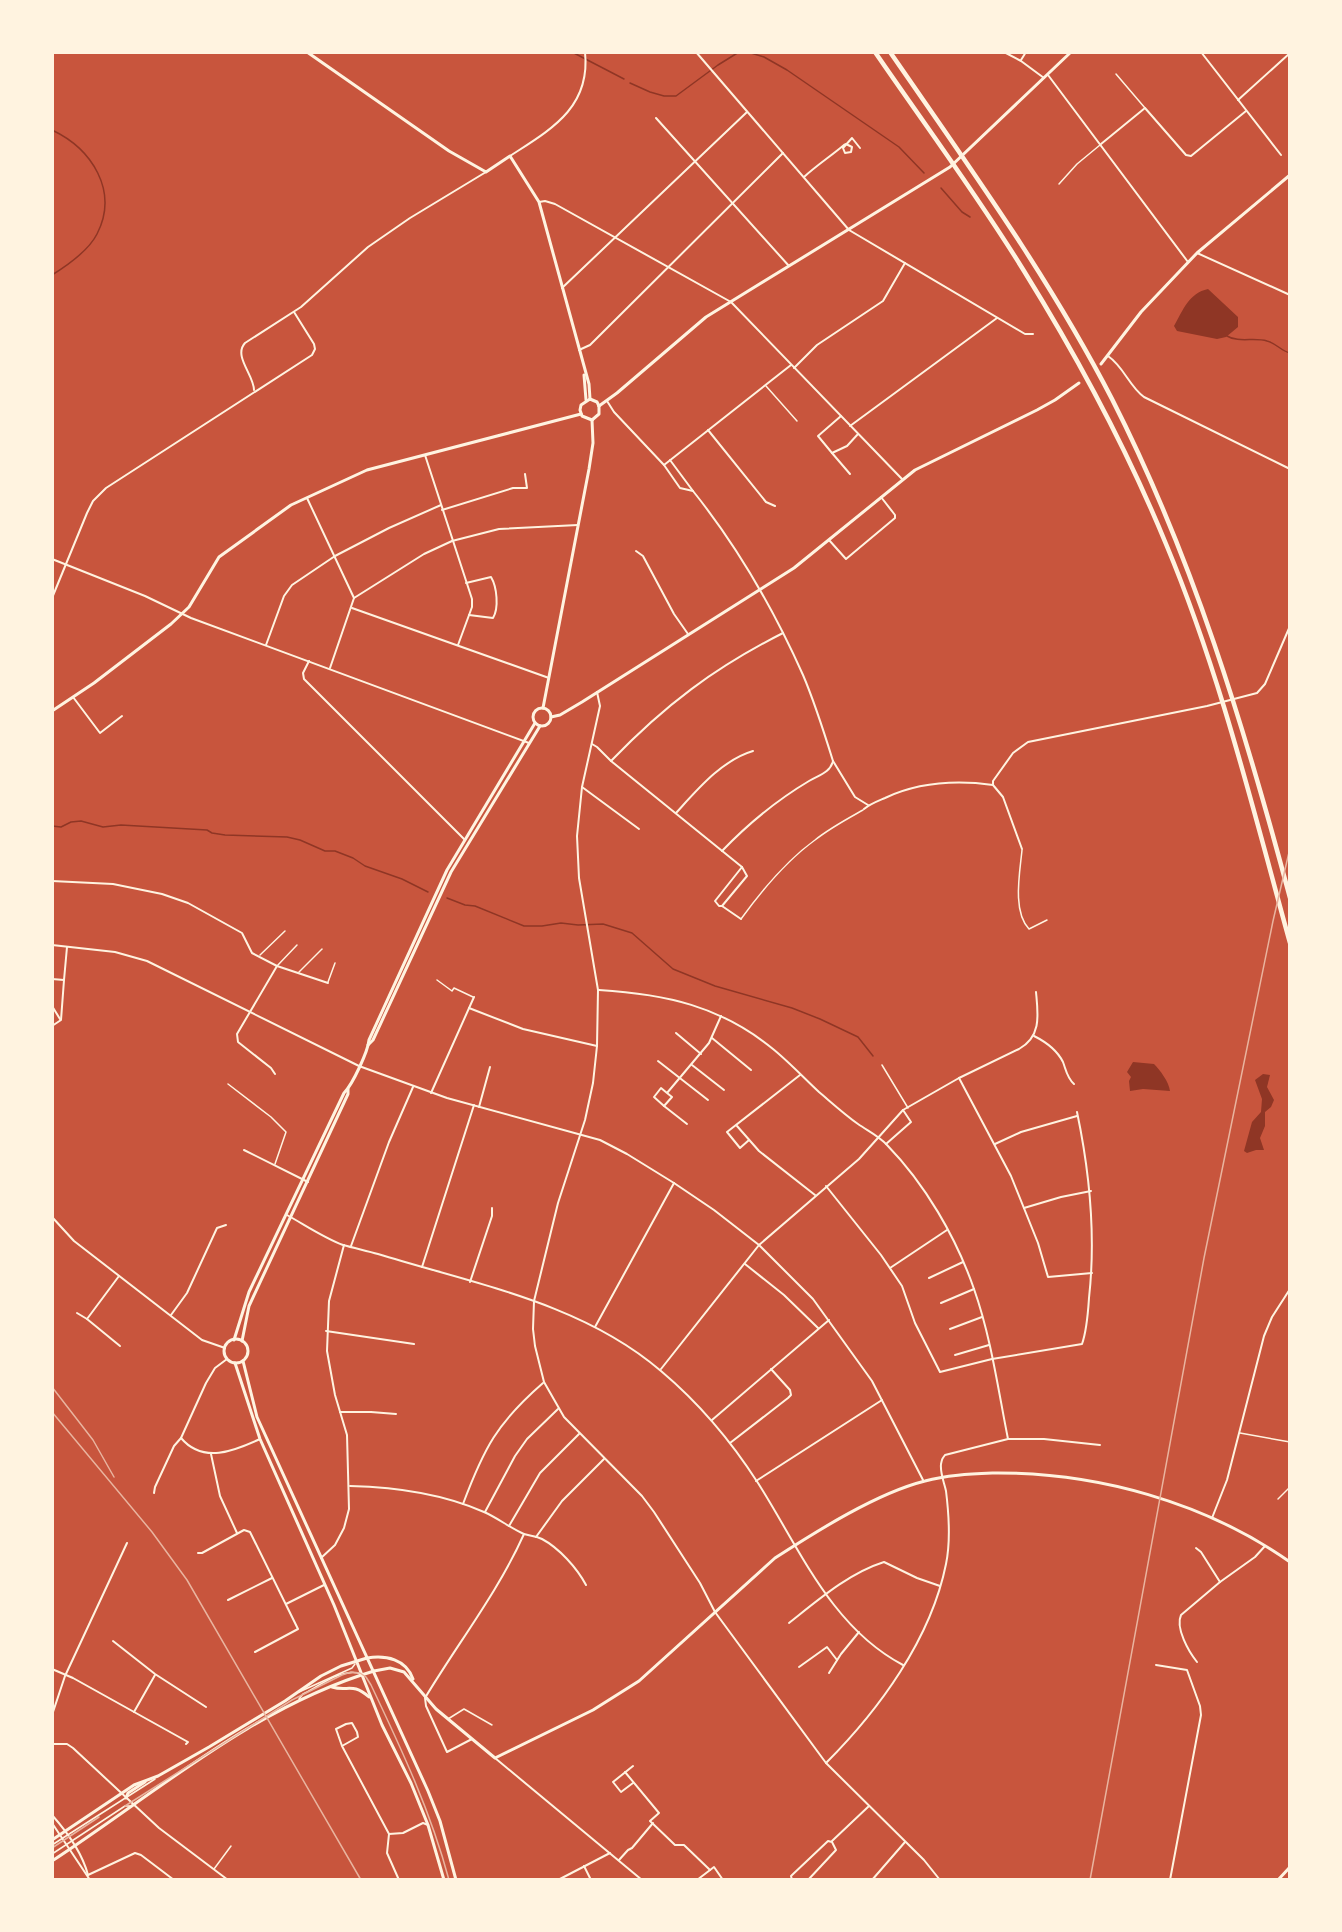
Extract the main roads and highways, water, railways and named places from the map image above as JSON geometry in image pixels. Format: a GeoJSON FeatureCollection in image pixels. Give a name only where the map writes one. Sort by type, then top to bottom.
{"type":"FeatureCollection","features":[{"type":"Feature","properties":{"kind":"highway"},"geometry":{"type":"LineString","coordinates":[[875,52],[1023,269],[1081,367],[1134,470],[1197,625],[1224,707],[1290,943]]}},
{"type":"Feature","properties":{"kind":"highway"},"geometry":{"type":"LineString","coordinates":[[890,52],[1033,263],[1090,358],[1157,493],[1208,622],[1232,694],[1290,898]]}},
{"type":"Feature","properties":{"kind":"main road"},"geometry":{"type":"LineString","coordinates":[[307,52],[449,151],[486,172],[510,156],[539,202],[589,384],[588,400],[580,407],[581,414],[592,420]]}},
{"type":"Feature","properties":{"kind":"main road"},"geometry":{"type":"LineString","coordinates":[[599,406],[694,326],[950,167],[1071,52]]}},
{"type":"Feature","properties":{"kind":"main road"},"geometry":{"type":"LineString","coordinates":[[1101,364],[1141,312],[1197,253],[1289,176]]}},
{"type":"Feature","properties":{"kind":"main road"},"geometry":{"type":"LineString","coordinates":[[551,717],[560,715],[794,568],[902,479],[923,466],[1047,404],[1078,383]]}},
{"type":"Feature","properties":{"kind":"main road"},"geometry":{"type":"LineString","coordinates":[[543,708],[592,443],[592,420],[599,414],[597,402],[588,400]]}},
{"type":"Feature","properties":{"kind":"main road"},"geometry":{"type":"LineString","coordinates":[[52,711],[184,613],[219,557],[275,516],[306,497],[355,474],[581,414]]}},
{"type":"Feature","properties":{"kind":"main road"},"geometry":{"type":"LineString","coordinates":[[368,1045],[374,1040],[451,872],[540,726],[548,724],[551,717],[549,711],[543,708]]}},
{"type":"Feature","properties":{"kind":"main road"},"geometry":{"type":"LineString","coordinates":[[540,726],[532,718],[534,712],[543,708]]}},
{"type":"Feature","properties":{"kind":"main road"},"geometry":{"type":"LineString","coordinates":[[234,1340],[249,1292],[306,1181],[447,870],[535,723]]}},
{"type":"Feature","properties":{"kind":"main road"},"geometry":{"type":"LineString","coordinates":[[242,1341],[228,1342],[225,1348],[227,1359],[235,1363],[247,1358],[248,1350],[242,1341],[242,1334],[249,1306],[289,1216]]}},
{"type":"Feature","properties":{"kind":"main road"},"geometry":{"type":"LineString","coordinates":[[243,1361],[257,1417],[435,1807],[456,1880]]}},
{"type":"Feature","properties":{"kind":"main road"},"geometry":{"type":"LineString","coordinates":[[235,1363],[260,1439],[357,1660],[370,1698],[428,1825],[444,1880]]}},
{"type":"Feature","properties":{"kind":"main road"},"geometry":{"type":"LineString","coordinates":[[52,1840],[146,1780],[158,1776],[299,1699],[382,1668],[399,1669],[408,1675],[425,1698],[495,1758],[593,1710],[628,1689],[775,1558],[795,1545],[881,1497],[935,1478],[1001,1473],[1052,1476],[1101,1483],[1150,1496],[1212,1518],[1290,1562]]}},
{"type":"Feature","properties":{"kind":"main road"},"geometry":{"type":"LineString","coordinates":[[52,1861],[321,1676],[357,1660],[384,1656],[396,1660],[409,1671],[413,1681]]}},
{"type":"Feature","properties":{"kind":"main road"},"geometry":{"type":"LineString","coordinates":[[332,1687],[354,1688],[370,1698]]}},
{"type":"Feature","properties":{"kind":"main road"},"geometry":{"type":"LineString","coordinates":[[126,1798],[128,1793],[144,1784],[146,1780]]}},
{"type":"Feature","properties":{"kind":"main road"},"geometry":{"type":"LineString","coordinates":[[1278,1880],[1290,1867]]}},
{"type":"Feature","properties":{"kind":"waterway"},"geometry":{"type":"LineString","coordinates":[[572,52],[624,79]]}},
{"type":"Feature","properties":{"kind":"waterway"},"geometry":{"type":"LineString","coordinates":[[630,83],[664,96],[676,96],[739,52]]}},
{"type":"Feature","properties":{"kind":"waterway"},"geometry":{"type":"LineString","coordinates":[[740,52],[764,57],[787,70],[899,147],[924,173]]}},
{"type":"Feature","properties":{"kind":"waterway"},"geometry":{"type":"LineString","coordinates":[[52,130],[79,148],[90,160],[98,173],[105,202],[103,218],[89,246],[78,257],[52,275]]}},
{"type":"Feature","properties":{"kind":"waterway"},"geometry":{"type":"LineString","coordinates":[[941,188],[962,212],[970,217]]}},
{"type":"Feature","properties":{"kind":"waterway"},"geometry":{"type":"LineString","coordinates":[[1227,336],[1236,339],[1267,341],[1290,353]]}},
{"type":"Feature","properties":{"kind":"waterway"},"geometry":{"type":"LineString","coordinates":[[52,826],[61,827],[71,822],[81,821],[103,827],[121,825],[207,830],[225,835],[287,837],[325,851],[335,851],[353,858],[365,866],[402,879],[428,892]]}},
{"type":"Feature","properties":{"kind":"waterway"},"geometry":{"type":"LineString","coordinates":[[447,898],[475,906],[524,926],[561,923],[603,924],[632,933],[673,969],[715,986],[792,1008],[820,1019],[858,1037],[873,1056]]}},
{"type":"Feature","properties":{"kind":"tram line"},"geometry":{"type":"LineString","coordinates":[[125,1806],[292,1700],[342,1675],[351,1672],[360,1673],[371,1685],[404,1756],[424,1805],[449,1880]]}},
{"type":"Feature","properties":{"kind":"tram line"},"geometry":{"type":"LineString","coordinates":[[52,1848],[99,1817]]}},
{"type":"Feature","properties":{"kind":"railway"},"geometry":{"type":"LineString","coordinates":[[1090,1880],[1204,1258],[1290,848]]}},
{"type":"Feature","properties":{"kind":"railway"},"geometry":{"type":"LineString","coordinates":[[52,1387],[93,1440],[114,1477]]}},
{"type":"Feature","properties":{"kind":"railway"},"geometry":{"type":"LineString","coordinates":[[52,1412],[152,1532],[187,1580],[361,1880]]}}]}
